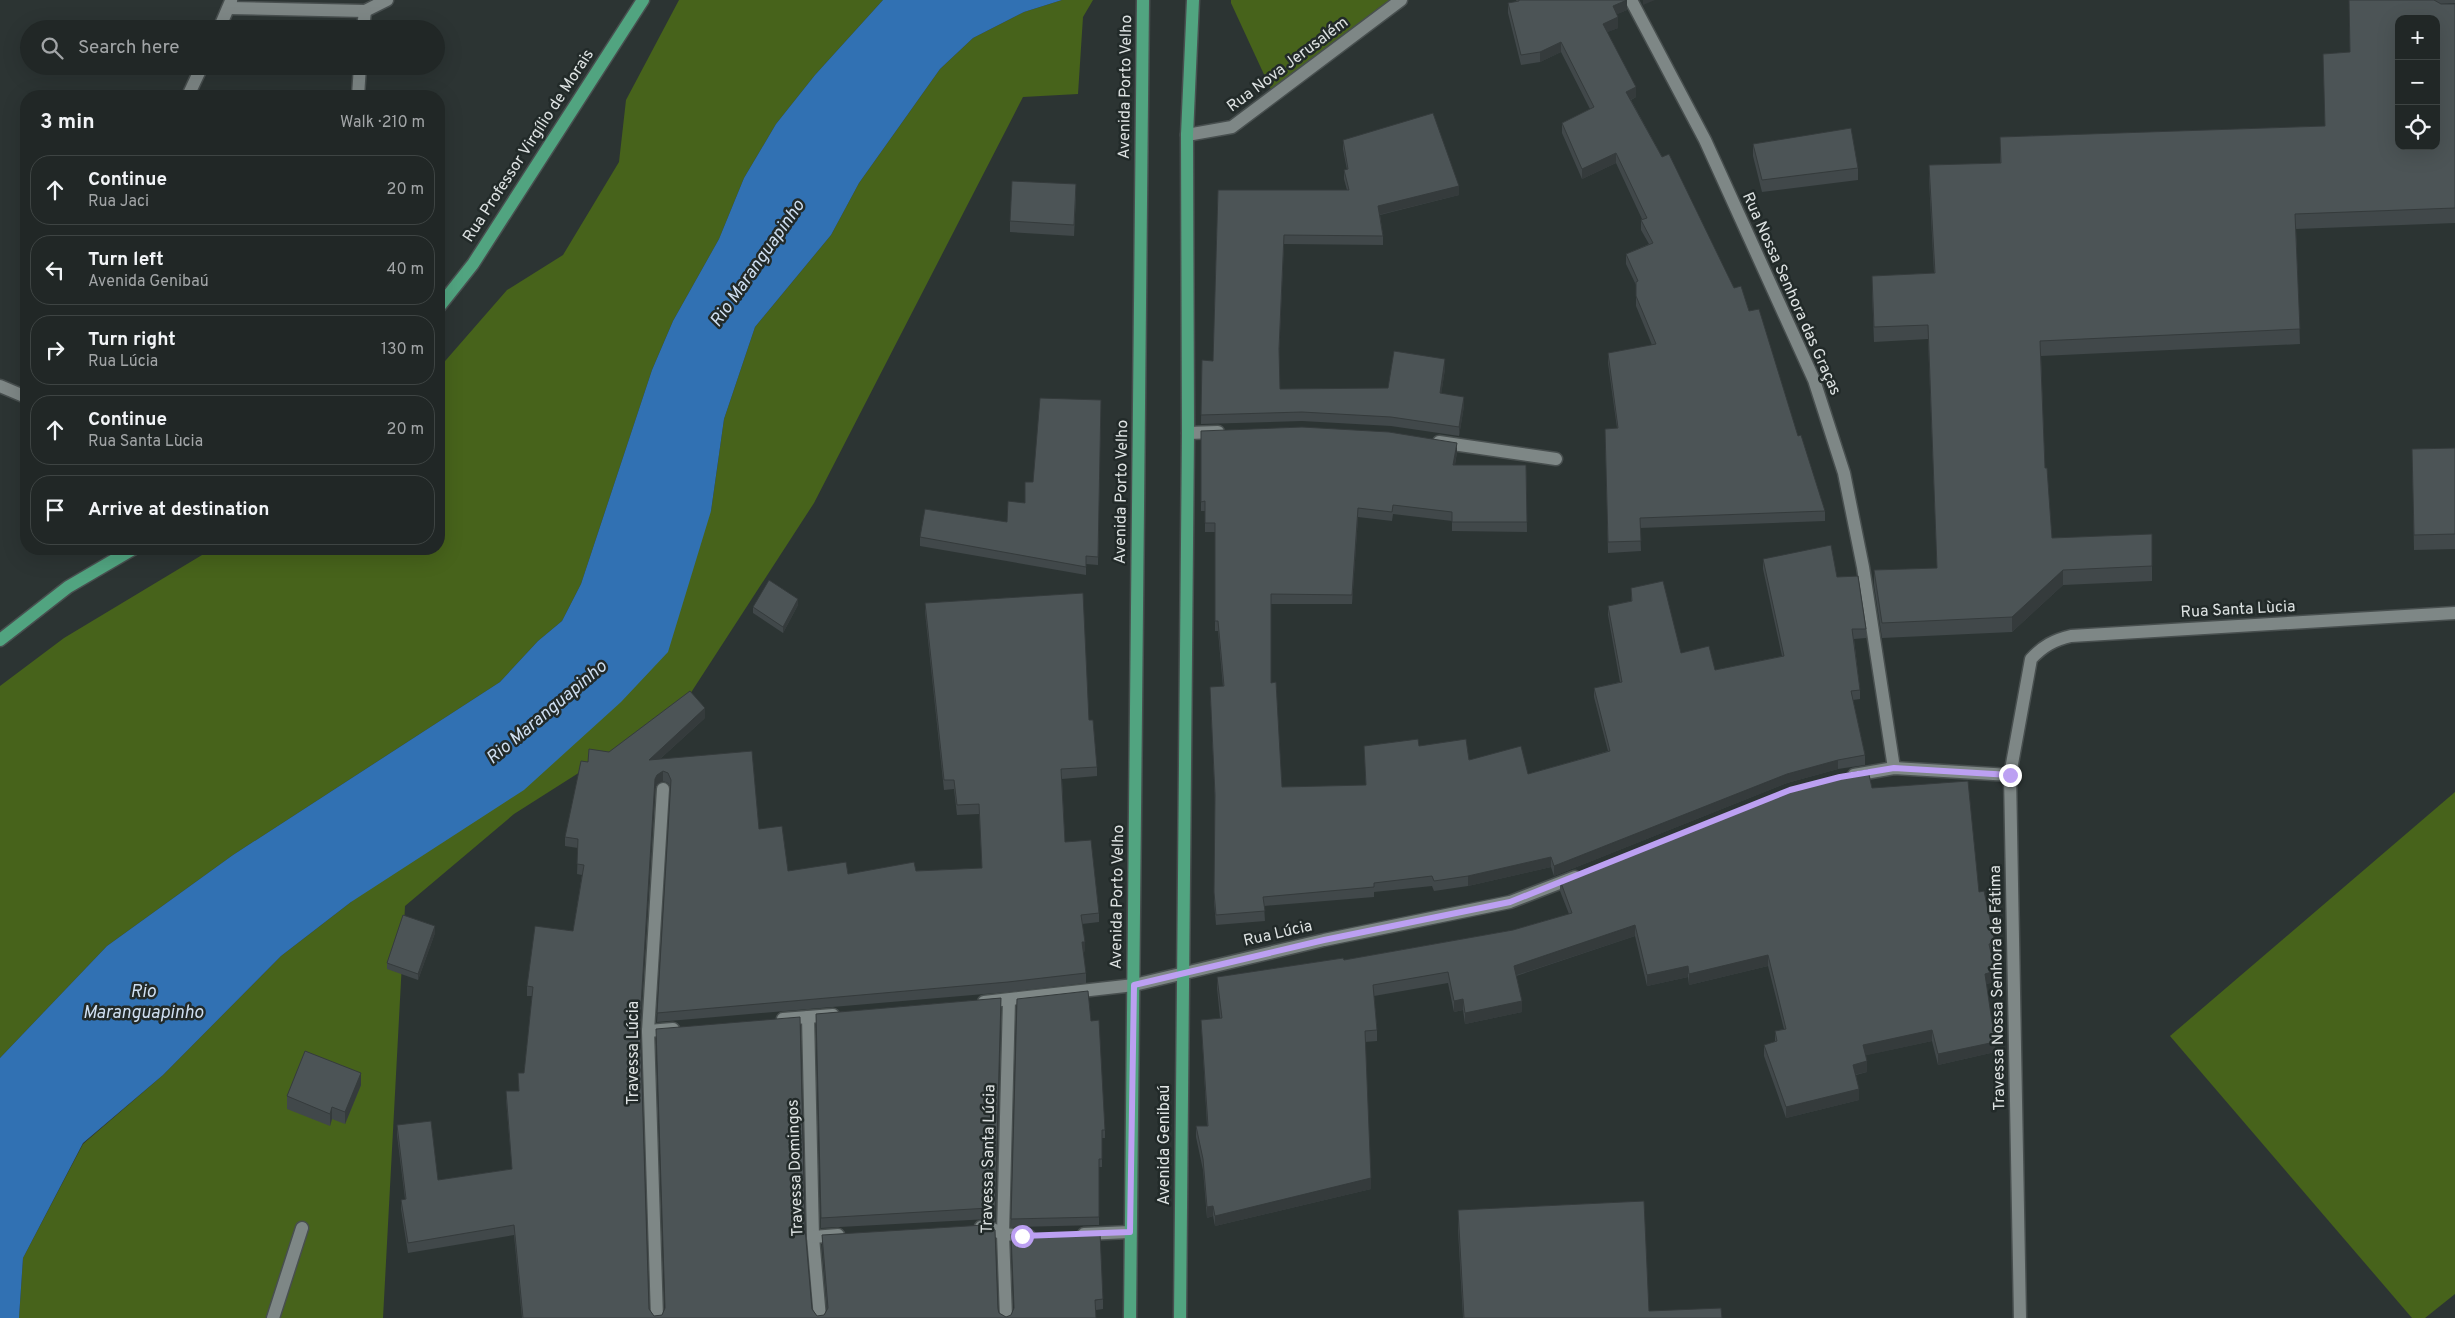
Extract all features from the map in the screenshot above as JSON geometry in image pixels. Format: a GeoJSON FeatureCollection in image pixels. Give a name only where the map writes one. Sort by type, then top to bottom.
{"type":"FeatureCollection","features":[{"type":"Feature","properties":{"kind":"main road","name":"Rua Professor Virgílio de Morais"},"geometry":{"type":"LineString","coordinates":[[445,299],[473,264],[643,0]]}},
{"type":"Feature","properties":{"kind":"main road"},"geometry":{"type":"LineString","coordinates":[[1182,972],[1188,434],[1187,135],[1193,5]]}},
{"type":"Feature","properties":{"kind":"main road","name":"Avenida Porto Velho"},"geometry":{"type":"LineString","coordinates":[[1134,985],[1143,6]]}},
{"type":"Feature","properties":{"kind":"main road"},"geometry":{"type":"LineString","coordinates":[[0,640],[68,587],[122,555]]}},
{"type":"Feature","properties":{"kind":"main road","name":"Avenida Genibaú"},"geometry":{"type":"LineString","coordinates":[[1180,1318],[1182,972]]}},
{"type":"Feature","properties":{"kind":"main road","name":"Avenida Genibaú"},"geometry":{"type":"LineString","coordinates":[[1130,1318],[1134,985]]}},
{"type":"Feature","properties":{"kind":"street"},"geometry":{"type":"LineString","coordinates":[[223,20],[230,4],[365,11],[388,0]]}},
{"type":"Feature","properties":{"kind":"street","name":"Rua Nova Jerusalém"},"geometry":{"type":"LineString","coordinates":[[1187,135],[1232,128],[1401,0]]}},
{"type":"Feature","properties":{"kind":"street","name":"Rua Nossa Senhora das Graças"},"geometry":{"type":"LineString","coordinates":[[1631,0],[1706,140],[1814,380],[1844,474],[1863,567],[1894,768]]}},
{"type":"Feature","properties":{"kind":"street"},"geometry":{"type":"LineString","coordinates":[[364,20],[365,11]]}},
{"type":"Feature","properties":{"kind":"street"},"geometry":{"type":"LineString","coordinates":[[191,90],[198,75]]}},
{"type":"Feature","properties":{"kind":"street"},"geometry":{"type":"LineString","coordinates":[[358,90],[359,75]]}},
{"type":"Feature","properties":{"kind":"street"},"geometry":{"type":"LineString","coordinates":[[0,386],[20,394]]}},
{"type":"Feature","properties":{"kind":"street"},"geometry":{"type":"LineString","coordinates":[[1188,434],[1235,432]]}},
{"type":"Feature","properties":{"kind":"street"},"geometry":{"type":"LineString","coordinates":[[1429,440],[1556,459]]}},
{"type":"Feature","properties":{"kind":"street","name":"Rua Santa Lùcia"},"geometry":{"type":"LineString","coordinates":[[2031,659],[2040,648],[2054,640],[2071,636],[2455,613]]}},
{"type":"Feature","properties":{"kind":"street","name":"Travessa Nossa Senhora de Fátima"},"geometry":{"type":"LineString","coordinates":[[2020,1318],[2010,775],[2031,659]]}},
{"type":"Feature","properties":{"kind":"street"},"geometry":{"type":"LineString","coordinates":[[1840,777],[1894,768],[2010,775]]}},
{"type":"Feature","properties":{"kind":"street","name":"Travessa Lúcia"},"geometry":{"type":"LineString","coordinates":[[657,1318],[648,1031],[664,789]]}},
{"type":"Feature","properties":{"kind":"street","name":"Rua Lúcia"},"geometry":{"type":"LineString","coordinates":[[970,1003],[1134,985],[1182,972],[1324,940],[1510,902],[1583,874]]}},
{"type":"Feature","properties":{"kind":"street","name":"Travessa Santa Lúcia"},"geometry":{"type":"LineString","coordinates":[[1006,1318],[1003,1234],[1009,1000]]}},
{"type":"Feature","properties":{"kind":"street"},"geometry":{"type":"LineString","coordinates":[[770,1020],[846,1014]]}},
{"type":"Feature","properties":{"kind":"street","name":"Travessa Domingos"},"geometry":{"type":"LineString","coordinates":[[808,1017],[813,1237],[820,1318]]}},
{"type":"Feature","properties":{"kind":"street"},"geometry":{"type":"LineString","coordinates":[[648,1031],[685,1028]]}},
{"type":"Feature","properties":{"kind":"street"},"geometry":{"type":"LineString","coordinates":[[967,1227],[986,1226],[1003,1234],[1042,1236]]}},
{"type":"Feature","properties":{"kind":"street"},"geometry":{"type":"LineString","coordinates":[[273,1318],[302,1228]]}},
{"type":"Feature","properties":{"kind":"street"},"geometry":{"type":"LineString","coordinates":[[1071,1234],[1130,1232]]}},
{"type":"Feature","properties":{"kind":"street"},"geometry":{"type":"LineString","coordinates":[[813,1237],[852,1234]]}},
{"type":"Feature","properties":{"kind":"green space"},"geometry":{"type":"Polygon","coordinates":[[[679,0],[883,0],[815,75],[776,124],[744,178],[719,239],[673,321],[652,370],[581,584],[562,621],[538,641],[500,682],[233,855],[107,946],[0,1058],[0,686],[64,638],[202,555],[445,555],[445,361],[507,290],[563,255],[619,162],[626,100],[679,0]]]}},
{"type":"Feature","properties":{"kind":"green space"},"geometry":{"type":"Polygon","coordinates":[[[1062,0],[1093,0],[1083,17],[1078,94],[1023,97],[814,503],[657,745],[610,753],[514,814],[405,906],[383,1318],[19,1318],[23,1258],[83,1144],[163,1075],[281,956],[351,902],[711,511],[724,419],[755,327],[831,235],[859,183],[940,69],[973,38],[1024,12],[1062,0]]]}},
{"type":"Feature","properties":{"kind":"green space"},"geometry":{"type":"Polygon","coordinates":[[[1231,0],[1401,0],[1274,96],[1231,0]]]}},
{"type":"Feature","properties":{"kind":"green space"},"geometry":{"type":"Polygon","coordinates":[[[2455,792],[2455,1294],[2425,1318],[2412,1318],[2170,1036],[2455,792]]]}},
{"type":"Feature","properties":{"kind":"water","name":"Rio Maranguapinho"},"geometry":{"type":"Polygon","coordinates":[[[883,0],[1062,0],[1024,12],[973,38],[940,69],[859,183],[831,235],[755,327],[724,419],[711,511],[668,652],[621,702],[524,790],[351,902],[281,956],[163,1075],[83,1143],[23,1258],[19,1318],[0,1318],[0,1058],[107,946],[233,855],[500,682],[538,641],[562,621],[581,584],[652,370],[673,321],[719,239],[744,178],[776,124],[815,75],[883,0]]]}},
{"type":"Feature","properties":{"kind":"building"},"geometry":{"type":"Polygon","coordinates":[[[1519,0],[1627,0],[1613,6],[1618,17],[1603,24],[1636,87],[1626,92],[1662,157],[1669,154],[1734,288],[1741,286],[1749,311],[1759,309],[1798,436],[1801,435],[1825,511],[1640,518],[1641,541],[1608,542],[1605,429],[1618,428],[1608,353],[1656,344],[1636,296],[1636,282],[1638,281],[1626,254],[1653,243],[1641,220],[1647,218],[1616,153],[1582,169],[1562,123],[1594,107],[1561,42],[1540,52],[1521,55],[1508,3],[1519,0]]]}},
{"type":"Feature","properties":{"kind":"building"},"geometry":{"type":"Polygon","coordinates":[[[2349,0],[2434,0],[2441,4],[2455,4],[2455,208],[2295,214],[2300,329],[2040,341],[2045,468],[2047,468],[2052,538],[2152,534],[2152,566],[2063,570],[2012,617],[1882,623],[1874,570],[1937,568],[1928,325],[1874,327],[1872,276],[1935,273],[1929,165],[2001,163],[2000,137],[2325,126],[2323,54],[2350,52],[2349,0]]]}},
{"type":"Feature","properties":{"kind":"building"},"geometry":{"type":"Polygon","coordinates":[[[1433,113],[1459,186],[1378,206],[1383,236],[1284,235],[1279,349],[1280,389],[1388,388],[1394,351],[1445,359],[1440,393],[1464,397],[1459,427],[1391,417],[1302,412],[1201,415],[1202,360],[1213,361],[1218,190],[1349,190],[1344,170],[1348,169],[1343,140],[1433,113]]]}},
{"type":"Feature","properties":{"kind":"building"},"geometry":{"type":"Polygon","coordinates":[[[1851,128],[1858,168],[1762,180],[1753,144],[1851,128]]]}},
{"type":"Feature","properties":{"kind":"building"},"geometry":{"type":"Polygon","coordinates":[[[1012,181],[1076,184],[1074,225],[1010,221],[1012,181]]]}},
{"type":"Feature","properties":{"kind":"building"},"geometry":{"type":"Polygon","coordinates":[[[1040,398],[1101,400],[1098,557],[1086,556],[1086,567],[920,537],[925,509],[1007,522],[1008,501],[1025,503],[1025,482],[1033,482],[1040,398]]]}},
{"type":"Feature","properties":{"kind":"building"},"geometry":{"type":"Polygon","coordinates":[[[1302,427],[1389,432],[1457,443],[1453,465],[1526,465],[1527,522],[1452,522],[1452,512],[1393,505],[1392,512],[1358,508],[1352,595],[1271,594],[1271,683],[1276,682],[1282,787],[1366,785],[1364,746],[1418,739],[1419,746],[1466,739],[1469,760],[1521,746],[1528,774],[1610,751],[1594,688],[1622,682],[1608,606],[1632,601],[1631,588],[1663,581],[1681,653],[1709,646],[1715,670],[1784,656],[1763,559],[1831,545],[1837,577],[1858,576],[1866,629],[1852,629],[1860,690],[1851,691],[1865,755],[1838,760],[1787,774],[1554,866],[1551,857],[1468,876],[1434,881],[1432,876],[1374,883],[1374,887],[1263,897],[1265,911],[1216,915],[1214,892],[1215,795],[1210,687],[1224,686],[1218,621],[1215,621],[1215,523],[1205,523],[1205,501],[1201,502],[1201,431],[1302,427]]]}},
{"type":"Feature","properties":{"kind":"building"},"geometry":{"type":"Polygon","coordinates":[[[2455,448],[2455,534],[2414,535],[2412,449],[2455,448]]]}},
{"type":"Feature","properties":{"kind":"building"},"geometry":{"type":"Polygon","coordinates":[[[769,580],[798,599],[783,627],[753,607],[769,580]]]}},
{"type":"Feature","properties":{"kind":"building"},"geometry":{"type":"Polygon","coordinates":[[[1083,593],[1089,720],[1093,720],[1097,767],[1061,769],[1065,842],[1091,840],[1099,913],[1081,915],[1085,942],[1082,942],[1086,973],[1008,982],[657,1013],[671,780],[668,773],[663,771],[655,779],[640,1022],[649,1309],[654,1316],[662,1315],[665,1308],[656,1029],[800,1017],[805,1228],[812,1309],[817,1316],[824,1315],[828,1308],[822,1235],[984,1225],[995,1230],[998,1309],[999,1313],[1006,1317],[1011,1315],[1014,1308],[1011,1234],[1100,1232],[1103,1299],[1095,1300],[1096,1318],[523,1318],[514,1225],[408,1243],[401,1200],[406,1199],[397,1125],[431,1121],[438,1180],[512,1169],[506,1091],[519,1091],[518,1073],[524,1073],[533,987],[527,986],[535,926],[573,931],[584,865],[577,864],[578,839],[565,837],[581,761],[588,762],[589,749],[609,752],[690,691],[705,708],[649,760],[752,751],[759,829],[782,826],[788,871],[846,862],[848,874],[914,862],[916,871],[982,868],[979,804],[957,805],[954,780],[944,780],[925,603],[1083,593]]]}},
{"type":"Feature","properties":{"kind":"building"},"geometry":{"type":"Polygon","coordinates":[[[1868,770],[1872,788],[1968,781],[1979,892],[1984,891],[1995,943],[1989,944],[1995,971],[1985,974],[1995,1042],[1938,1054],[1932,1030],[1863,1045],[1867,1061],[1853,1065],[1859,1089],[1786,1107],[1764,1045],[1777,1041],[1775,1031],[1786,1029],[1768,955],[1689,974],[1688,966],[1647,975],[1635,925],[1514,966],[1522,1001],[1465,1013],[1463,999],[1454,1001],[1448,972],[1373,985],[1377,1030],[1365,1031],[1371,1178],[1215,1216],[1213,1206],[1207,1207],[1203,1159],[1196,1126],[1208,1126],[1201,1020],[1222,1018],[1217,977],[1343,958],[1344,960],[1513,930],[1572,913],[1560,880],[1793,788],[1842,774],[1868,770]]]}},
{"type":"Feature","properties":{"kind":"building"},"geometry":{"type":"Polygon","coordinates":[[[403,915],[435,926],[418,974],[387,963],[403,915]]]}},
{"type":"Feature","properties":{"kind":"building"},"geometry":{"type":"Polygon","coordinates":[[[1088,991],[1091,1021],[1099,1020],[1105,1130],[1102,1130],[1102,1159],[1099,1159],[1099,1217],[1011,1219],[1017,999],[1088,991]]]}},
{"type":"Feature","properties":{"kind":"building"},"geometry":{"type":"Polygon","coordinates":[[[1001,998],[995,1211],[989,1208],[821,1218],[816,1014],[1001,998]]]}},
{"type":"Feature","properties":{"kind":"building"},"geometry":{"type":"Polygon","coordinates":[[[305,1051],[361,1073],[345,1112],[332,1107],[330,1114],[287,1096],[305,1051]]]}},
{"type":"Feature","properties":{"kind":"building"},"geometry":{"type":"Polygon","coordinates":[[[1644,1201],[1649,1311],[1721,1308],[1722,1318],[1464,1318],[1458,1210],[1644,1201]]]}},
{"type":"Feature","properties":{"kind":"route"},"geometry":{"type":"LineString","coordinates":[[1022,1236],[1130,1232],[1134,985],[1182,972],[1324,940],[1510,902],[1790,790],[1840,777],[1894,768],[2010,775]]}}]}
